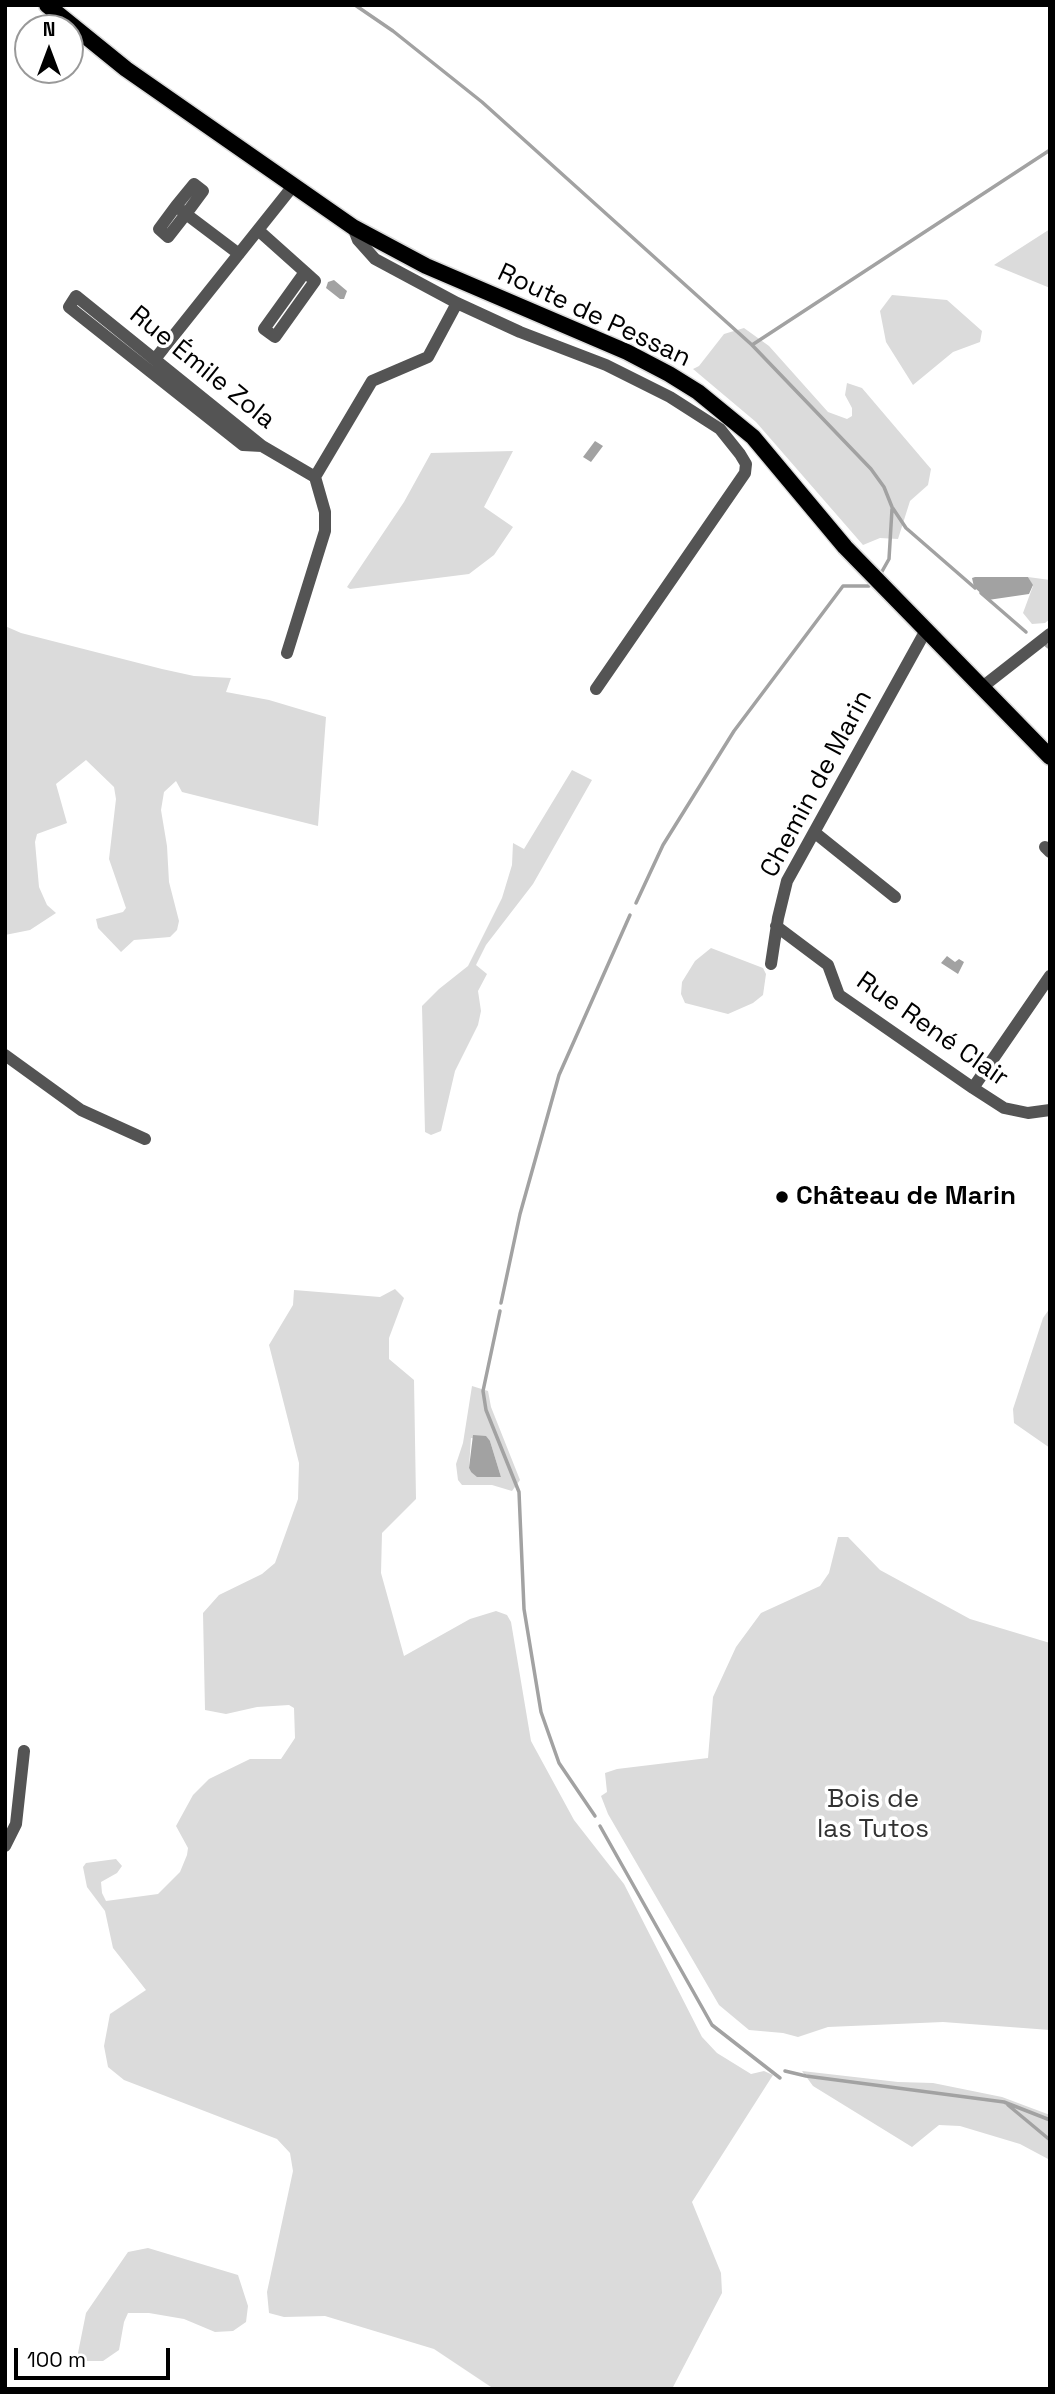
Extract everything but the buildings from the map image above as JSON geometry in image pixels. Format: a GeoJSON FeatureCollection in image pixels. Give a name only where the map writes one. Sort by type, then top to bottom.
{"type":"FeatureCollection","features":[{"type":"Feature","properties":{"kind":"main road","name":"Route de Pessan"},"geometry":{"type":"LineString","coordinates":[[47,5],[126,69],[353,227],[425,266],[648,363],[688,386],[727,414],[753,437],[845,548],[1050,757]]}},
{"type":"Feature","properties":{"kind":"street"},"geometry":{"type":"LineString","coordinates":[[155,359],[293,186]]}},
{"type":"Feature","properties":{"kind":"street"},"geometry":{"type":"LineString","coordinates":[[181,210],[239,254]]}},
{"type":"Feature","properties":{"kind":"street"},"geometry":{"type":"LineString","coordinates":[[353,227],[358,240],[376,259],[457,303],[520,332],[606,365],[694,410],[720,429],[746,464],[745,473],[596,688]]}},
{"type":"Feature","properties":{"kind":"street"},"geometry":{"type":"LineString","coordinates":[[258,230],[305,272],[315,281],[275,337],[264,329],[305,272]]}},
{"type":"Feature","properties":{"kind":"street","name":"Rue Émile Zola"},"geometry":{"type":"LineString","coordinates":[[262,446],[243,445],[69,307],[76,296],[262,446],[315,477]]}},
{"type":"Feature","properties":{"kind":"street"},"geometry":{"type":"LineString","coordinates":[[287,653],[326,531],[326,512],[315,477],[372,381],[428,358],[457,303]]}},
{"type":"Feature","properties":{"kind":"street"},"geometry":{"type":"LineString","coordinates":[[520,332],[529,312]]}},
{"type":"Feature","properties":{"kind":"street","name":"Chemin de Marin"},"geometry":{"type":"LineString","coordinates":[[771,964],[776,926],[787,881],[925,632]]}},
{"type":"Feature","properties":{"kind":"street"},"geometry":{"type":"LineString","coordinates":[[981,688],[1050,634]]}},
{"type":"Feature","properties":{"kind":"street"},"geometry":{"type":"LineString","coordinates":[[814,832],[895,897]]}},
{"type":"Feature","properties":{"kind":"street","name":"Rue René Clair"},"geometry":{"type":"LineString","coordinates":[[776,926],[828,965],[839,995],[1004,1108],[1028,1113],[1050,1110]]}},
{"type":"Feature","properties":{"kind":"street"},"geometry":{"type":"LineString","coordinates":[[973,1087],[1050,976]]}},
{"type":"Feature","properties":{"kind":"street"},"geometry":{"type":"LineString","coordinates":[[5,1055],[81,1110],[145,1139]]}},
{"type":"Feature","properties":{"kind":"street"},"geometry":{"type":"LineString","coordinates":[[5,1846],[16,1824],[24,1751]]}},
{"type":"Feature","properties":{"kind":"green space"},"geometry":{"type":"Polygon","coordinates":[[[1050,229],[1050,288],[994,265],[1050,229]]]}},
{"type":"Feature","properties":{"kind":"green space"},"geometry":{"type":"Polygon","coordinates":[[[892,295],[947,300],[982,331],[980,342],[953,352],[913,385],[886,342],[880,311],[892,295]]]}},
{"type":"Feature","properties":{"kind":"green space"},"geometry":{"type":"Polygon","coordinates":[[[744,328],[769,346],[828,412],[847,419],[852,416],[852,408],[845,395],[847,383],[862,388],[931,469],[928,485],[910,501],[898,539],[880,538],[863,545],[756,422],[693,369],[699,366],[724,334],[744,328]]]}},
{"type":"Feature","properties":{"kind":"green space"},"geometry":{"type":"Polygon","coordinates":[[[513,451],[484,507],[513,527],[494,555],[469,574],[350,589],[347,587],[404,502],[431,453],[513,451]]]}},
{"type":"Feature","properties":{"kind":"green space"},"geometry":{"type":"Polygon","coordinates":[[[1028,577],[1050,580],[1050,619],[1045,623],[1032,624],[1023,613],[1033,586],[1028,577]]]}},
{"type":"Feature","properties":{"kind":"green space"},"geometry":{"type":"Polygon","coordinates":[[[5,626],[21,633],[162,669],[194,676],[231,678],[226,692],[269,700],[326,717],[318,826],[182,792],[176,781],[164,792],[161,810],[169,882],[179,921],[177,930],[170,937],[134,940],[121,952],[98,928],[96,919],[123,912],[126,908],[109,859],[116,799],[114,787],[86,760],[56,784],[67,823],[37,834],[35,842],[39,887],[47,905],[56,913],[30,930],[5,935],[5,626]]]}},
{"type":"Feature","properties":{"kind":"green space"},"geometry":{"type":"Polygon","coordinates":[[[572,770],[592,780],[533,884],[486,945],[476,965],[487,974],[478,991],[481,1011],[478,1025],[455,1071],[441,1131],[431,1135],[425,1132],[422,1006],[468,966],[502,898],[512,865],[513,843],[524,849],[572,770]]]}},
{"type":"Feature","properties":{"kind":"green space"},"geometry":{"type":"Polygon","coordinates":[[[711,948],[763,968],[766,974],[763,995],[753,1003],[728,1014],[685,1003],[681,994],[682,982],[695,961],[711,948]]]}},
{"type":"Feature","properties":{"kind":"green space"},"geometry":{"type":"Polygon","coordinates":[[[395,1289],[404,1298],[389,1338],[389,1359],[414,1380],[416,1499],[382,1533],[381,1573],[404,1656],[470,1619],[496,1611],[507,1615],[511,1622],[531,1741],[574,1820],[624,1884],[702,2037],[717,2053],[751,2074],[764,2071],[773,2075],[692,2202],[721,2273],[722,2293],[672,2389],[494,2389],[434,2349],[325,2316],[284,2317],[269,2313],[267,2292],[293,2171],[290,2153],[277,2139],[124,2080],[108,2067],[104,2046],[110,2014],[146,1990],[113,1948],[105,1911],[87,1887],[83,1867],[86,1863],[116,1859],[122,1866],[117,1873],[101,1882],[106,1901],[158,1894],[180,1872],[187,1855],[188,1848],[176,1826],[193,1795],[209,1779],[250,1759],[281,1759],[295,1738],[294,1708],[289,1705],[257,1707],[226,1714],[205,1710],[203,1613],[219,1595],[262,1574],[275,1563],[298,1499],[299,1463],[269,1345],[293,1305],[294,1290],[380,1297],[395,1289]]]}},
{"type":"Feature","properties":{"kind":"green space"},"geometry":{"type":"Polygon","coordinates":[[[1050,1308],[1050,1448],[1014,1423],[1013,1409],[1043,1318],[1050,1308]]]}},
{"type":"Feature","properties":{"kind":"green space"},"geometry":{"type":"Polygon","coordinates":[[[472,1386],[488,1391],[491,1407],[520,1480],[512,1491],[492,1485],[462,1485],[458,1480],[456,1464],[463,1443],[472,1386]],[[471,1438],[469,1468],[471,1472],[501,1477],[490,1441],[471,1438]]]}},
{"type":"Feature","properties":{"kind":"green space","name":"Bois de las Tutos"},"geometry":{"type":"Polygon","coordinates":[[[838,1537],[848,1537],[880,1570],[970,1619],[1050,1643],[1050,2030],[943,2022],[828,2027],[798,2037],[749,2030],[719,2005],[608,1814],[601,1796],[607,1792],[605,1773],[617,1769],[708,1758],[713,1697],[736,1647],[761,1613],[820,1586],[829,1573],[838,1537]]]}},
{"type":"Feature","properties":{"kind":"green space"},"geometry":{"type":"Polygon","coordinates":[[[802,2071],[898,2082],[933,2083],[1002,2097],[1050,2115],[1050,2160],[1020,2144],[960,2126],[939,2125],[912,2147],[813,2086],[802,2071]]]}},
{"type":"Feature","properties":{"kind":"green space"},"geometry":{"type":"Polygon","coordinates":[[[148,2248],[238,2275],[248,2306],[246,2322],[233,2331],[215,2332],[184,2319],[149,2313],[128,2313],[119,2350],[103,2361],[84,2361],[78,2353],[86,2313],[128,2252],[148,2248]]]}},
{"type":"Feature","properties":{"kind":"shaded area"},"geometry":{"type":"Polygon","coordinates":[[[334,280],[347,291],[344,299],[326,288],[328,282],[334,280]]]}},
{"type":"Feature","properties":{"kind":"shaded area"},"geometry":{"type":"Polygon","coordinates":[[[595,441],[603,446],[591,462],[583,457],[595,441]]]}},
{"type":"Feature","properties":{"kind":"shaded area"},"geometry":{"type":"Polygon","coordinates":[[[1028,577],[1033,585],[1029,594],[988,600],[974,587],[972,578],[1028,577]]]}},
{"type":"Feature","properties":{"kind":"shaded area"},"geometry":{"type":"Polygon","coordinates":[[[947,956],[955,962],[959,959],[964,962],[958,974],[941,963],[947,956]]]}},
{"type":"Feature","properties":{"kind":"shaded area"},"geometry":{"type":"Polygon","coordinates":[[[473,1435],[486,1436],[490,1441],[501,1477],[477,1477],[471,1472],[469,1468],[473,1435]]]}},
{"type":"Feature","properties":{"kind":"waterway"},"geometry":{"type":"LineString","coordinates":[[355,5],[393,31],[482,102],[752,345],[871,469],[906,528],[975,588]]}},
{"type":"Feature","properties":{"kind":"waterway"},"geometry":{"type":"LineString","coordinates":[[752,345],[1050,150]]}},
{"type":"Feature","properties":{"kind":"waterway"},"geometry":{"type":"LineString","coordinates":[[880,575],[889,559],[892,509]]}},
{"type":"Feature","properties":{"kind":"waterway"},"geometry":{"type":"LineString","coordinates":[[636,903],[663,845],[734,731],[843,586],[869,586]]}},
{"type":"Feature","properties":{"kind":"waterway"},"geometry":{"type":"LineString","coordinates":[[981,593],[1026,632]]}},
{"type":"Feature","properties":{"kind":"waterway"},"geometry":{"type":"LineString","coordinates":[[1046,645],[1050,648]]}},
{"type":"Feature","properties":{"kind":"waterway"},"geometry":{"type":"LineString","coordinates":[[501,1303],[520,1214],[559,1075],[630,915]]}},
{"type":"Feature","properties":{"kind":"waterway"},"geometry":{"type":"LineString","coordinates":[[500,1311],[483,1391],[486,1410],[519,1492],[524,1609],[541,1712],[559,1763],[595,1816]]}},
{"type":"Feature","properties":{"kind":"waterway"},"geometry":{"type":"LineString","coordinates":[[600,1826],[712,2025],[780,2078]]}},
{"type":"Feature","properties":{"kind":"waterway"},"geometry":{"type":"LineString","coordinates":[[785,2071],[1004,2102],[1050,2120]]}},
{"type":"Feature","properties":{"kind":"waterway"},"geometry":{"type":"LineString","coordinates":[[1008,2105],[1050,2140]]}},
{"type":"Feature","properties":{"kind":"place","name":"Château de Marin"},"geometry":{"type":"Point","coordinates":[782,1197]}}]}
